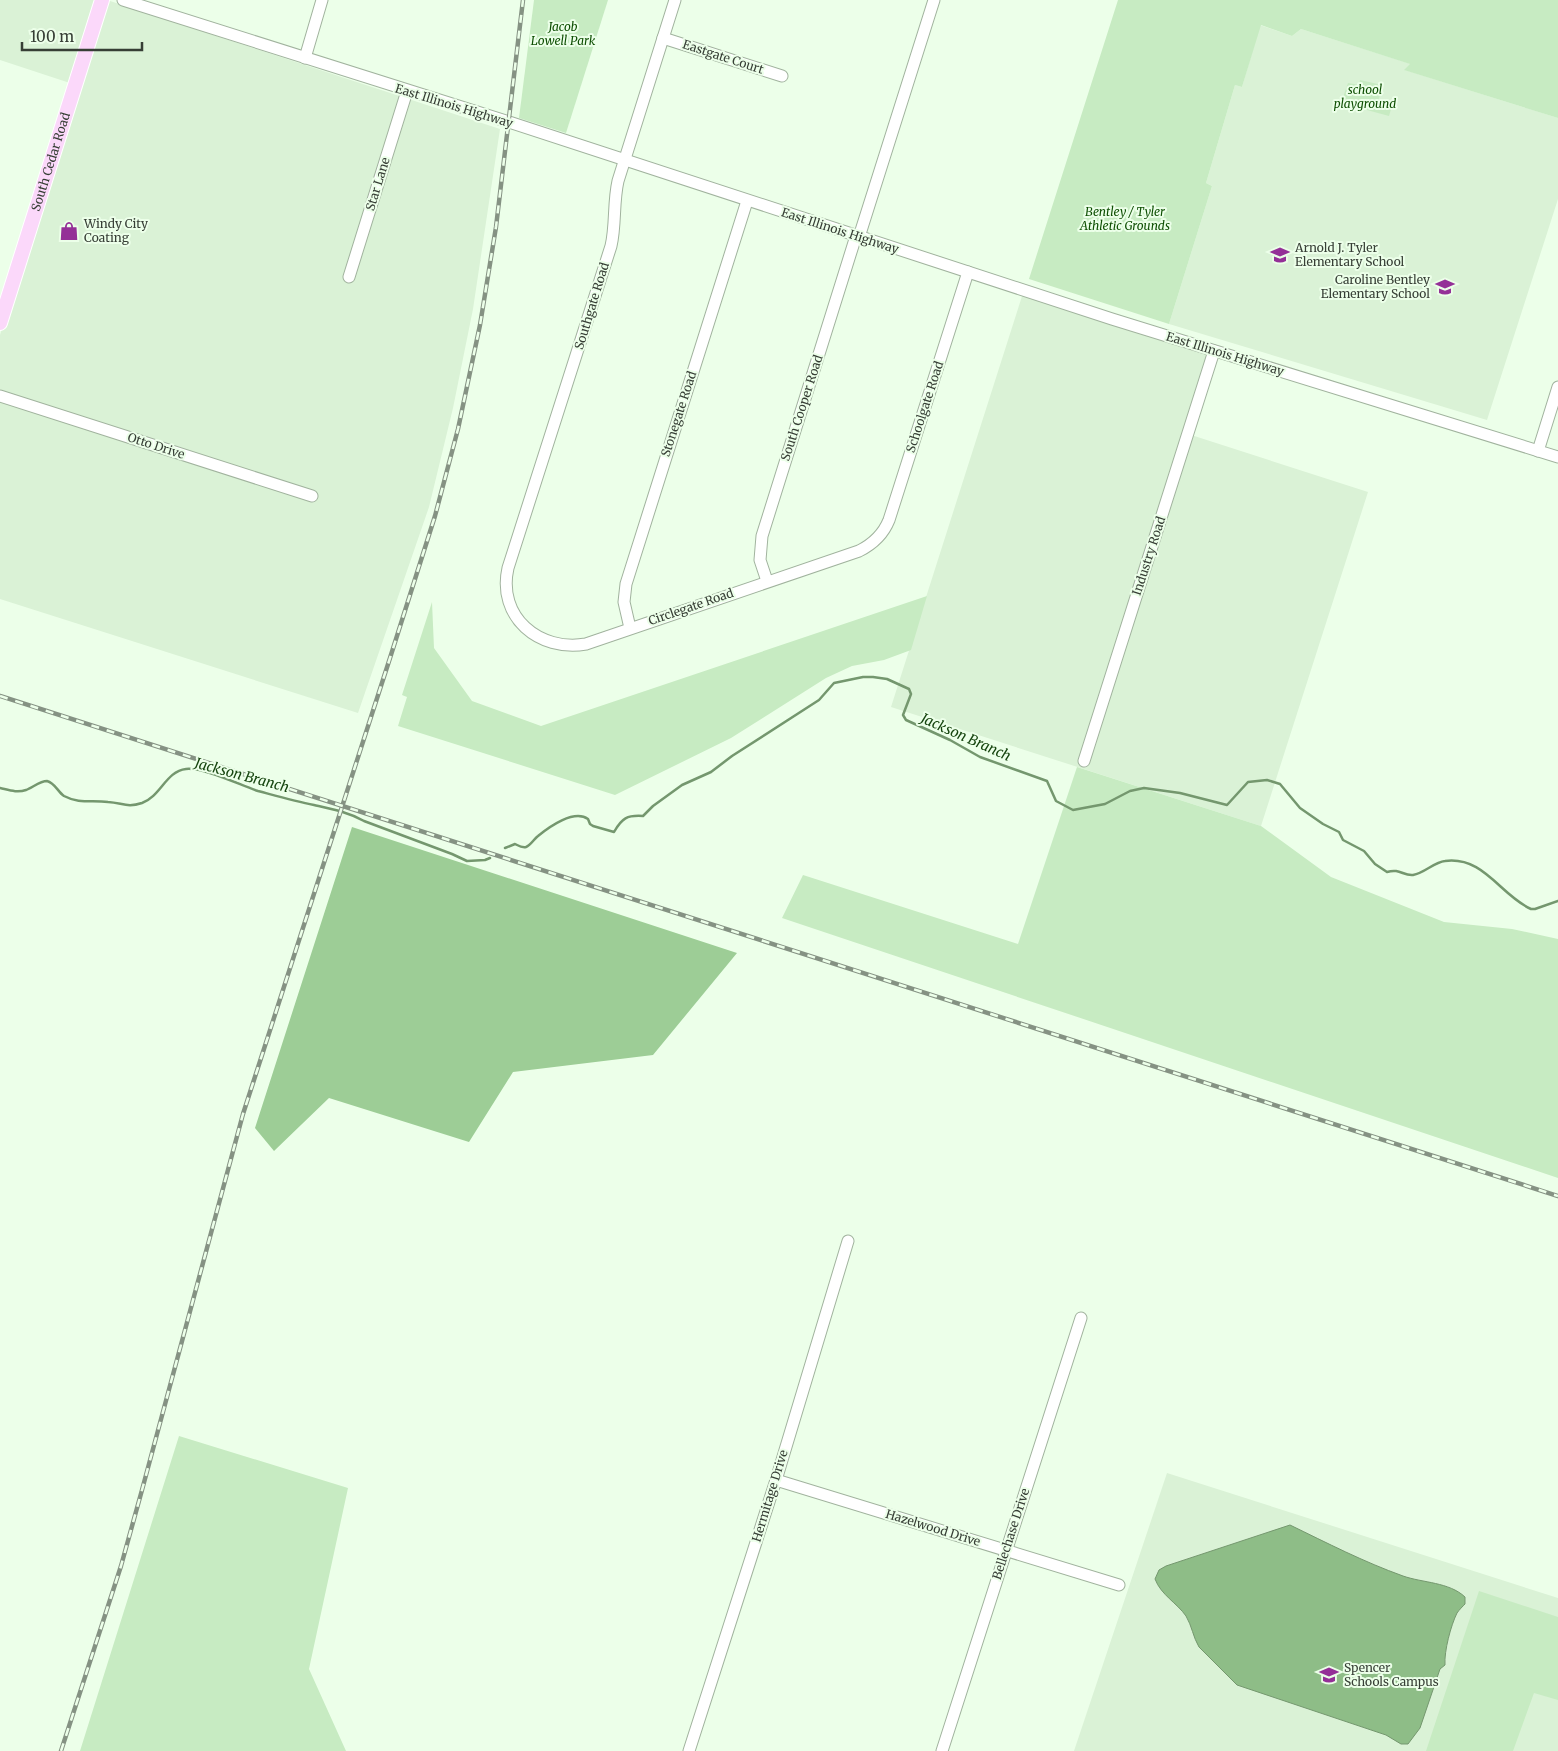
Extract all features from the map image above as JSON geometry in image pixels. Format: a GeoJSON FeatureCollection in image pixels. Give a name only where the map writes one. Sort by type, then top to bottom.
{"type":"FeatureCollection","features":[{"type":"Feature","properties":{"kind":"main road","name":"South Cedar Road"},"geometry":{"type":"LineString","coordinates":[[0,323],[102,0]]}},
{"type":"Feature","properties":{"kind":"street","name":"East Illinois Highway"},"geometry":{"type":"LineString","coordinates":[[123,0],[509,122],[747,201],[1214,351],[1558,457]]}},
{"type":"Feature","properties":{"kind":"street"},"geometry":{"type":"LineString","coordinates":[[305,58],[322,0]]}},
{"type":"Feature","properties":{"kind":"street","name":"Southgate Road"},"geometry":{"type":"LineString","coordinates":[[513,610],[506,588],[508,568],[612,241],[615,222],[615,194],[675,0]]}},
{"type":"Feature","properties":{"kind":"street","name":"South Cooper Road"},"geometry":{"type":"LineString","coordinates":[[767,581],[760,560],[762,536],[934,0]]}},
{"type":"Feature","properties":{"kind":"street","name":"Eastgate Court"},"geometry":{"type":"LineString","coordinates":[[663,38],[782,76]]}},
{"type":"Feature","properties":{"kind":"street","name":"Star Lane"},"geometry":{"type":"LineString","coordinates":[[349,277],[407,91]]}},
{"type":"Feature","properties":{"kind":"street","name":"Stonegate Road"},"geometry":{"type":"LineString","coordinates":[[630,628],[624,602],[626,584],[747,201]]}},
{"type":"Feature","properties":{"kind":"street","name":"Schoolgate Road"},"geometry":{"type":"LineString","coordinates":[[876,540],[889,520],[968,272]]}},
{"type":"Feature","properties":{"kind":"street","name":"Industry Road"},"geometry":{"type":"LineString","coordinates":[[1084,761],[1214,351]]}},
{"type":"Feature","properties":{"kind":"street"},"geometry":{"type":"LineString","coordinates":[[1538,451],[1558,387]]}},
{"type":"Feature","properties":{"kind":"street","name":"Otto Drive"},"geometry":{"type":"LineString","coordinates":[[0,396],[312,496]]}},
{"type":"Feature","properties":{"kind":"street","name":"Circlegate Road"},"geometry":{"type":"LineString","coordinates":[[513,610],[523,626],[532,634],[547,642],[562,645],[586,644],[859,551],[876,540]]}},
{"type":"Feature","properties":{"kind":"street","name":"Hermitage Drive"},"geometry":{"type":"LineString","coordinates":[[690,1751],[776,1480],[848,1241]]}},
{"type":"Feature","properties":{"kind":"street","name":"Bellechase Drive"},"geometry":{"type":"LineString","coordinates":[[942,1751],[1081,1318]]}},
{"type":"Feature","properties":{"kind":"street","name":"Hazelwood Drive"},"geometry":{"type":"LineString","coordinates":[[776,1480],[1119,1585]]}},
{"type":"Feature","properties":{"kind":"shaded area"},"geometry":{"type":"Polygon","coordinates":[[[0,0],[107,0],[500,129],[473,309],[453,408],[429,507],[358,713],[0,599],[0,335],[79,86],[0,60],[0,0]]]}},
{"type":"Feature","properties":{"kind":"shaded area"},"geometry":{"type":"Polygon","coordinates":[[[1260,25],[1292,36],[1301,29],[1411,64],[1405,70],[1558,118],[1558,199],[1487,420],[1169,324],[1212,186],[1206,183],[1235,85],[1242,87],[1260,25]]]}},
{"type":"Feature","properties":{"kind":"shaded area"},"geometry":{"type":"Polygon","coordinates":[[[1023,293],[1210,353],[1185,433],[1368,492],[1261,826],[891,707],[1023,293]]]}},
{"type":"Feature","properties":{"kind":"shaded area"},"geometry":{"type":"Polygon","coordinates":[[[352,827],[737,953],[653,1055],[513,1072],[469,1142],[329,1098],[274,1151],[255,1128],[352,827]]]}},
{"type":"Feature","properties":{"kind":"shaded area","name":"Spencer Schools Campus"},"geometry":{"type":"Polygon","coordinates":[[[1167,1473],[1558,1598],[1558,1751],[1074,1751],[1167,1473]]]}},
{"type":"Feature","properties":{"kind":"shaded area"},"geometry":{"type":"Polygon","coordinates":[[[1290,1525],[1374,1565],[1403,1576],[1451,1588],[1465,1597],[1465,1604],[1457,1613],[1450,1631],[1445,1665],[1440,1669],[1420,1728],[1408,1744],[1401,1744],[1386,1735],[1237,1685],[1199,1647],[1186,1616],[1161,1590],[1155,1579],[1159,1570],[1166,1566],[1290,1525]]]}},
{"type":"Feature","properties":{"kind":"green space","name":"Jacob Lowell Park"},"geometry":{"type":"Polygon","coordinates":[[[534,0],[608,0],[566,133],[519,118],[534,0]]]}},
{"type":"Feature","properties":{"kind":"green space","name":"Bentley / Tyler Athletic Grounds"},"geometry":{"type":"Polygon","coordinates":[[[1118,0],[1558,0],[1558,118],[1404,70],[1410,64],[1301,29],[1292,36],[1261,25],[1242,87],[1235,85],[1206,183],[1212,186],[1169,324],[1029,279],[1118,0]]]}},
{"type":"Feature","properties":{"kind":"green space","name":"school playground"},"geometry":{"type":"Polygon","coordinates":[[[1360,80],[1382,85],[1379,99],[1393,102],[1389,116],[1341,103],[1348,83],[1359,85],[1360,80]]]}},
{"type":"Feature","properties":{"kind":"green space"},"geometry":{"type":"Polygon","coordinates":[[[927,596],[911,650],[884,660],[852,666],[826,678],[731,738],[615,795],[398,726],[407,697],[402,695],[432,602],[434,648],[472,701],[541,726],[927,596]]]}},
{"type":"Feature","properties":{"kind":"green space"},"geometry":{"type":"Polygon","coordinates":[[[1077,767],[1261,826],[1331,877],[1444,922],[1512,929],[1558,939],[1558,1178],[782,918],[803,875],[1018,944],[1077,767]]]}},
{"type":"Feature","properties":{"kind":"green space"},"geometry":{"type":"Polygon","coordinates":[[[179,1436],[348,1488],[309,1669],[346,1751],[80,1751],[179,1436]]]}},
{"type":"Feature","properties":{"kind":"green space"},"geometry":{"type":"Polygon","coordinates":[[[1479,1591],[1558,1617],[1558,1700],[1534,1693],[1513,1751],[1426,1751],[1479,1591]]]}},
{"type":"Feature","properties":{"kind":"waterway","name":"Jackson Branch"},"geometry":{"type":"LineString","coordinates":[[505,848],[515,844],[526,847],[548,828],[562,820],[576,816],[588,819],[593,826],[614,832],[626,818],[643,816],[653,806],[682,785],[711,772],[732,756],[819,700],[834,683],[863,677],[873,677],[887,679],[909,689],[911,694],[903,715],[906,720],[950,740],[980,757],[1047,781],[1056,801],[1073,810],[1105,804],[1130,791],[1144,788],[1180,793],[1227,805],[1248,782],[1267,780],[1280,784],[1300,808],[1323,824],[1339,832],[1343,840],[1364,851],[1375,864],[1387,872],[1398,871],[1413,875],[1441,862],[1459,861],[1471,864],[1481,870],[1520,903],[1531,909],[1558,901]]}},
{"type":"Feature","properties":{"kind":"waterway","name":"Jackson Branch"},"geometry":{"type":"LineString","coordinates":[[0,788],[23,791],[47,781],[64,796],[75,800],[132,805],[149,800],[173,774],[186,769],[193,769],[258,791],[346,813],[467,861],[490,858]]}},
{"type":"Feature","properties":{"kind":"railway"},"geometry":{"type":"LineString","coordinates":[[61,1751],[121,1566],[243,1114],[435,516],[458,429],[480,325],[496,227],[523,0]]}},
{"type":"Feature","properties":{"kind":"railway"},"geometry":{"type":"LineString","coordinates":[[0,696],[1558,1196]]}},
{"type":"Feature","properties":{"kind":"place","name":"Windy City Coating"},"geometry":{"type":"Point","coordinates":[69,231]}},
{"type":"Feature","properties":{"kind":"place","name":"Arnold J. Tyler Elementary School"},"geometry":{"type":"Point","coordinates":[1280,255]}},
{"type":"Feature","properties":{"kind":"place","name":"Caroline Bentley Elementary School"},"geometry":{"type":"Point","coordinates":[1445,287]}},
{"type":"Feature","properties":{"kind":"place","name":"Spencer Schools Campus"},"geometry":{"type":"Point","coordinates":[1329,1675]}}]}
